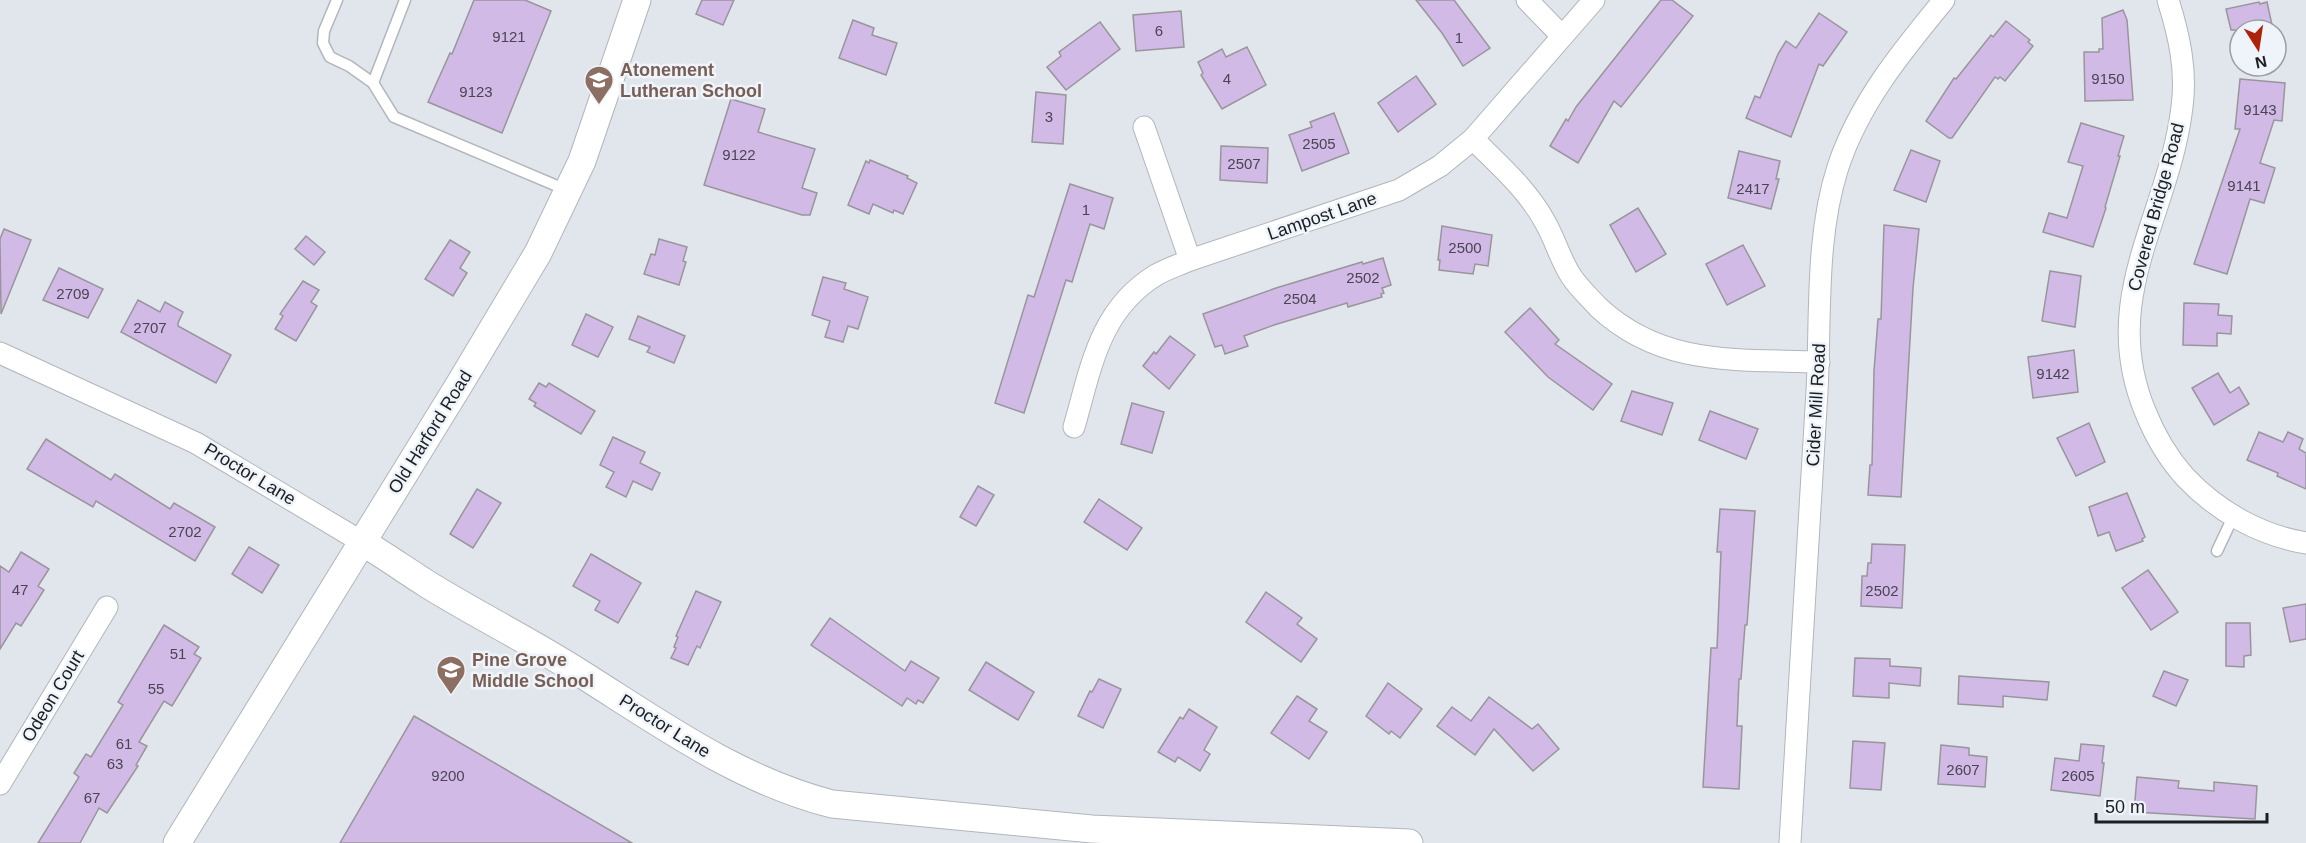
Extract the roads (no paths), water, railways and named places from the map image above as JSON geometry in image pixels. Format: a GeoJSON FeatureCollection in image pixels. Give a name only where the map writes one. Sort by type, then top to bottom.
{"type":"FeatureCollection","features":[{"type":"Feature","properties":{"kind":"street","name":"Old Harford Road"},"geometry":{"type":"LineString","coordinates":[[177,843],[538,253],[569,191],[603,102],[637,0]]}},
{"type":"Feature","properties":{"kind":"street"},"geometry":{"type":"LineString","coordinates":[[1527,0],[1562,36]]}},
{"type":"Feature","properties":{"kind":"street","name":"Lampost Lane"},"geometry":{"type":"LineString","coordinates":[[1074,427],[1103,330],[1116,310],[1133,292],[1157,275],[1190,260],[1399,190],[1440,166],[1473,139],[1594,0]]}},
{"type":"Feature","properties":{"kind":"street","name":"Cider Mill Road"},"geometry":{"type":"LineString","coordinates":[[1790,843],[1819,362],[1822,270],[1827,217],[1838,167],[1860,115],[1892,64],[1944,0]]}},
{"type":"Feature","properties":{"kind":"street","name":"Covered Bridge Road"},"geometry":{"type":"LineString","coordinates":[[2168,0],[2178,34],[2184,71],[2183,106],[2176,142],[2135,277],[2128,321],[2130,353],[2138,394],[2155,436],[2175,466],[2201,494],[2232,516],[2262,531],[2306,543]]}},
{"type":"Feature","properties":{"kind":"street"},"geometry":{"type":"LineString","coordinates":[[1144,127],[1190,260]]}},
{"type":"Feature","properties":{"kind":"street"},"geometry":{"type":"LineString","coordinates":[[1473,139],[1522,188],[1545,222],[1571,277],[1614,321],[1641,338],[1671,350],[1712,358],[1819,362]]}},
{"type":"Feature","properties":{"kind":"street","name":"Proctor Lane"},"geometry":{"type":"LineString","coordinates":[[0,353],[196,443],[576,671],[709,755],[799,796],[832,804],[1092,829],[1409,843]]}},
{"type":"Feature","properties":{"kind":"street","name":"Odeon Court"},"geometry":{"type":"LineString","coordinates":[[0,784],[107,607]]}},
{"type":"Feature","properties":{"kind":"lane"},"geometry":{"type":"LineString","coordinates":[[337,0],[324,31],[323,43],[330,57],[373,82],[394,117],[569,191]]}},
{"type":"Feature","properties":{"kind":"lane"},"geometry":{"type":"LineString","coordinates":[[373,82],[405,0]]}},
{"type":"Feature","properties":{"kind":"lane"},"geometry":{"type":"LineString","coordinates":[[2217,551],[2232,516]]}},
{"type":"Feature","properties":{"kind":"place","name":"Atonement Lutheran School"},"geometry":{"type":"Point","coordinates":[599,106]}},
{"type":"Feature","properties":{"kind":"place","name":"Pine Grove Middle School"},"geometry":{"type":"Point","coordinates":[451,696]}}]}
